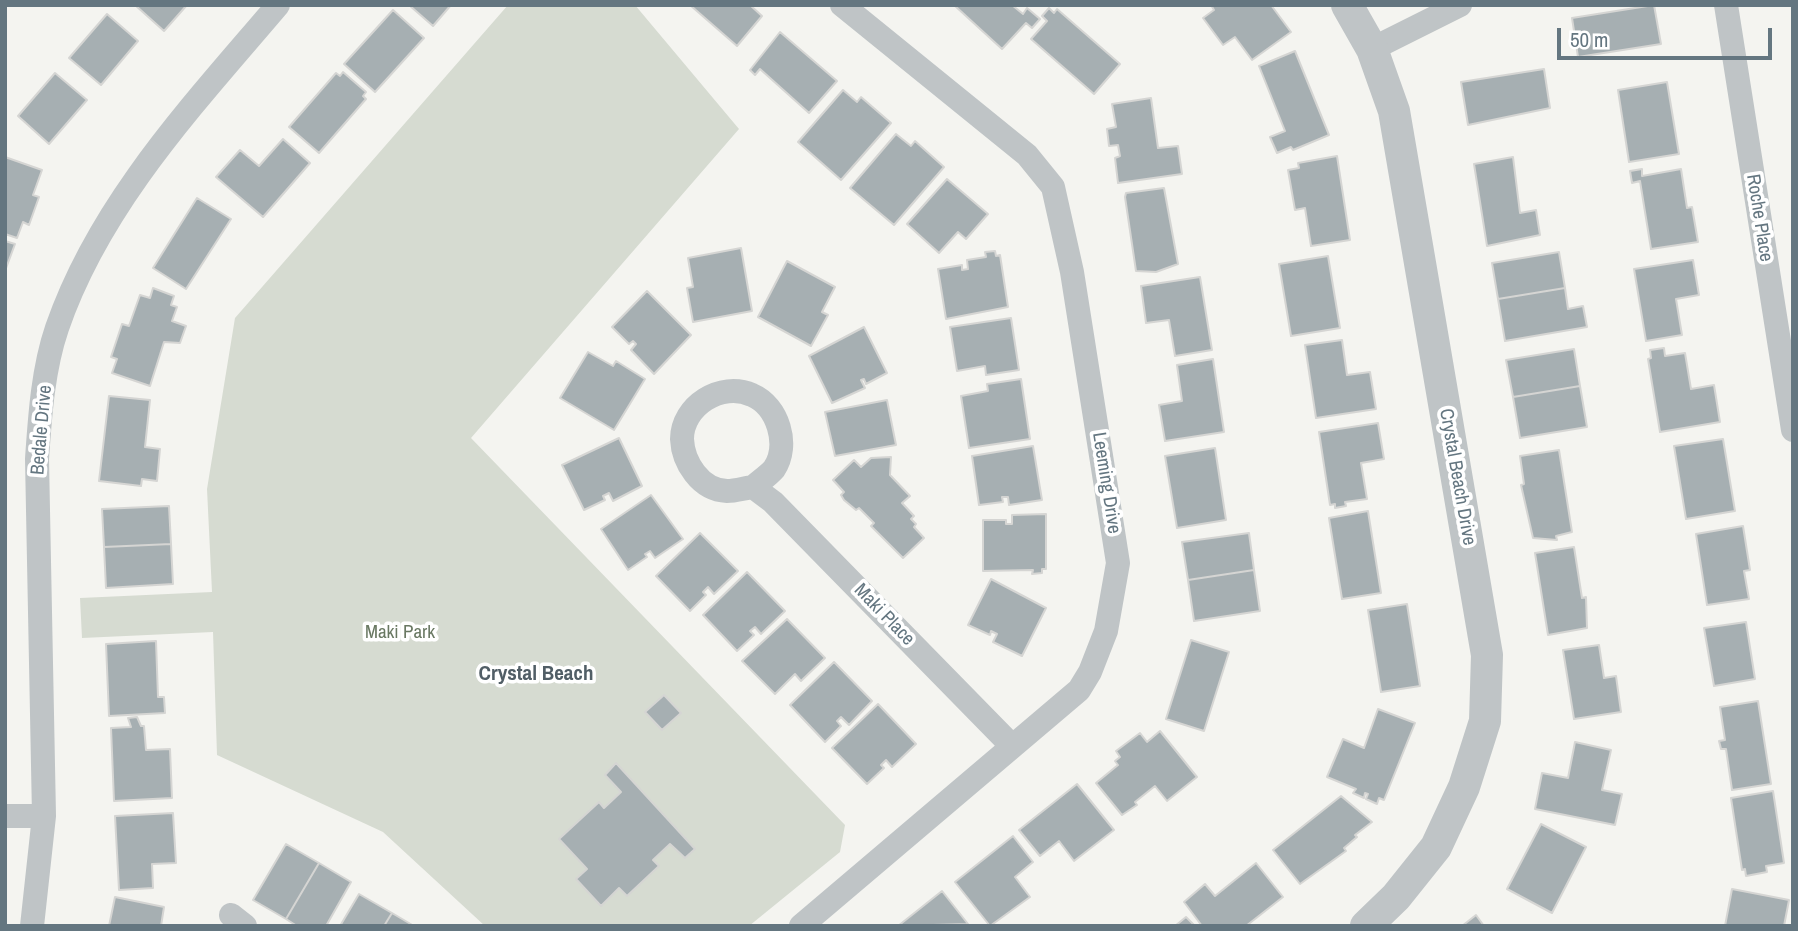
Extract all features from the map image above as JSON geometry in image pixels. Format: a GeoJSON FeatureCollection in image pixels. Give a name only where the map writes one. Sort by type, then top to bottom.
{"type":"FeatureCollection","features":[{"type":"Feature","properties":{"kind":"street","name":"Bedale Drive"},"geometry":{"type":"LineString","coordinates":[[32,926],[44,816],[37,459],[40,405],[57,329],[86,260],[155,149],[278,5]]}},
{"type":"Feature","properties":{"kind":"street","name":"Leeming Drive"},"geometry":{"type":"LineString","coordinates":[[801,926],[1079,690],[1090,672],[1106,631],[1118,562],[1072,272],[1053,187],[1027,155],[842,5]]}},
{"type":"Feature","properties":{"kind":"street","name":"Crystal Beach Drive"},"geometry":{"type":"LineString","coordinates":[[1347,5],[1372,49],[1394,111],[1487,655],[1485,721],[1464,787],[1436,847],[1396,897],[1366,926]]}},
{"type":"Feature","properties":{"kind":"street"},"geometry":{"type":"LineString","coordinates":[[1372,49],[1460,5]]}},
{"type":"Feature","properties":{"kind":"street","name":"Roche Place"},"geometry":{"type":"LineString","coordinates":[[1726,5],[1793,430]]}},
{"type":"Feature","properties":{"kind":"street"},"geometry":{"type":"LineString","coordinates":[[723,391],[752,395],[774,413],[782,440],[774,468],[753,487],[725,491],[716,488],[699,480],[683,456],[682,427],[698,403],[723,391]]}},
{"type":"Feature","properties":{"kind":"street","name":"Maki Place"},"geometry":{"type":"LineString","coordinates":[[753,487],[782,512],[1012,746]]}},
{"type":"Feature","properties":{"kind":"street"},"geometry":{"type":"LineString","coordinates":[[5,816],[44,816]]}},
{"type":"Feature","properties":{"kind":"green space","name":"Maki Park"},"geometry":{"type":"Polygon","coordinates":[[[508,5],[635,5],[739,129],[471,438],[845,825],[840,852],[749,926],[485,926],[383,832],[217,755],[213,632],[82,638],[80,598],[212,592],[207,489],[235,318],[508,5]]]}},
{"type":"Feature","properties":{"kind":"building"},"geometry":{"type":"Polygon","coordinates":[[[135,5],[187,5],[164,31],[135,5]]]}},
{"type":"Feature","properties":{"kind":"building"},"geometry":{"type":"Polygon","coordinates":[[[409,5],[451,5],[433,26],[409,5]]]}},
{"type":"Feature","properties":{"kind":"building"},"geometry":{"type":"Polygon","coordinates":[[[690,5],[750,5],[762,16],[737,46],[690,5]]]}},
{"type":"Feature","properties":{"kind":"building"},"geometry":{"type":"Polygon","coordinates":[[[954,5],[1012,5],[1023,14],[1027,8],[1040,19],[1032,28],[1026,23],[1002,49],[954,5]]]}},
{"type":"Feature","properties":{"kind":"building"},"geometry":{"type":"Polygon","coordinates":[[[1211,5],[1271,5],[1291,32],[1252,60],[1235,37],[1223,45],[1203,18],[1214,10],[1211,5]]]}},
{"type":"Feature","properties":{"kind":"building"},"geometry":{"type":"Polygon","coordinates":[[[1654,5],[1661,44],[1578,57],[1572,18],[1654,5]]]}},
{"type":"Feature","properties":{"kind":"building"},"geometry":{"type":"Polygon","coordinates":[[[1049,8],[1054,13],[1057,9],[1120,64],[1094,94],[1031,39],[1047,21],[1042,16],[1049,8]]]}},
{"type":"Feature","properties":{"kind":"building"},"geometry":{"type":"Polygon","coordinates":[[[393,10],[424,38],[375,92],[344,64],[393,10]]]}},
{"type":"Feature","properties":{"kind":"building"},"geometry":{"type":"Polygon","coordinates":[[[107,14],[138,41],[101,85],[69,58],[107,14]]]}},
{"type":"Feature","properties":{"kind":"building"},"geometry":{"type":"Polygon","coordinates":[[[780,32],[837,81],[809,113],[760,69],[755,75],[750,70],[780,32]]]}},
{"type":"Feature","properties":{"kind":"building"},"geometry":{"type":"Polygon","coordinates":[[[1295,51],[1329,135],[1293,150],[1291,147],[1277,153],[1270,137],[1285,131],[1259,66],[1295,51]]]}},
{"type":"Feature","properties":{"kind":"building"},"geometry":{"type":"Polygon","coordinates":[[[1544,69],[1550,108],[1468,125],[1461,82],[1544,69]]]}},
{"type":"Feature","properties":{"kind":"building"},"geometry":{"type":"Polygon","coordinates":[[[343,72],[366,92],[363,96],[366,99],[319,153],[289,127],[336,73],[340,76],[343,72]]]}},
{"type":"Feature","properties":{"kind":"building"},"geometry":{"type":"Polygon","coordinates":[[[55,73],[87,100],[49,144],[18,116],[55,73]]]}},
{"type":"Feature","properties":{"kind":"building"},"geometry":{"type":"Polygon","coordinates":[[[1667,82],[1679,154],[1629,162],[1618,90],[1667,82]]]}},
{"type":"Feature","properties":{"kind":"building"},"geometry":{"type":"Polygon","coordinates":[[[843,90],[857,102],[861,97],[891,123],[841,180],[798,142],[843,90]]]}},
{"type":"Feature","properties":{"kind":"building"},"geometry":{"type":"Polygon","coordinates":[[[1151,98],[1158,148],[1178,146],[1182,174],[1118,183],[1115,158],[1120,156],[1118,145],[1109,146],[1107,129],[1116,127],[1112,104],[1151,98]]]}},
{"type":"Feature","properties":{"kind":"building"},"geometry":{"type":"Polygon","coordinates":[[[896,134],[911,146],[915,141],[944,167],[894,225],[850,188],[896,134]]]}},
{"type":"Feature","properties":{"kind":"building"},"geometry":{"type":"Polygon","coordinates":[[[283,139],[310,163],[263,217],[216,177],[240,150],[259,166],[283,139]]]}},
{"type":"Feature","properties":{"kind":"building"},"geometry":{"type":"Polygon","coordinates":[[[1337,156],[1350,240],[1311,246],[1305,208],[1295,210],[1288,170],[1299,168],[1298,163],[1337,156]]]}},
{"type":"Feature","properties":{"kind":"building"},"geometry":{"type":"Polygon","coordinates":[[[5,157],[42,170],[33,195],[39,197],[29,225],[23,222],[17,238],[5,234],[5,157]]]}},
{"type":"Feature","properties":{"kind":"building"},"geometry":{"type":"Polygon","coordinates":[[[1513,157],[1520,213],[1536,210],[1540,235],[1487,246],[1474,164],[1513,157]]]}},
{"type":"Feature","properties":{"kind":"building"},"geometry":{"type":"Polygon","coordinates":[[[1642,169],[1642,176],[1681,169],[1687,208],[1692,207],[1698,242],[1651,249],[1640,181],[1632,183],[1630,171],[1642,169]]]}},
{"type":"Feature","properties":{"kind":"building"},"geometry":{"type":"Polygon","coordinates":[[[947,179],[988,214],[966,239],[958,232],[939,253],[907,224],[947,179]]]}},
{"type":"Feature","properties":{"kind":"building"},"geometry":{"type":"Polygon","coordinates":[[[1164,188],[1178,264],[1156,272],[1136,271],[1126,193],[1164,188]]]}},
{"type":"Feature","properties":{"kind":"building"},"geometry":{"type":"Polygon","coordinates":[[[197,198],[231,219],[186,289],[153,268],[197,198]]]}},
{"type":"Feature","properties":{"kind":"building"},"geometry":{"type":"Polygon","coordinates":[[[5,241],[15,244],[5,271],[5,241]]]}},
{"type":"Feature","properties":{"kind":"building"},"geometry":{"type":"Polygon","coordinates":[[[741,248],[752,311],[693,322],[687,288],[693,287],[688,258],[741,248]]]}},
{"type":"Feature","properties":{"kind":"building"},"geometry":{"type":"Polygon","coordinates":[[[995,251],[996,256],[1000,255],[1008,307],[946,319],[938,269],[962,265],[962,270],[968,269],[967,260],[986,257],[985,252],[995,251]]]}},
{"type":"Feature","properties":{"kind":"building"},"geometry":{"type":"Polygon","coordinates":[[[1559,252],[1565,288],[1498,299],[1492,263],[1559,252]]]}},
{"type":"Feature","properties":{"kind":"building"},"geometry":{"type":"Polygon","coordinates":[[[1328,256],[1340,328],[1291,336],[1279,264],[1328,256]]]}},
{"type":"Feature","properties":{"kind":"building"},"geometry":{"type":"Polygon","coordinates":[[[1693,260],[1699,295],[1676,299],[1682,335],[1646,341],[1634,269],[1693,260]]]}},
{"type":"Feature","properties":{"kind":"building"},"geometry":{"type":"Polygon","coordinates":[[[787,261],[835,287],[822,312],[828,315],[811,346],[758,317],[787,261]]]}},
{"type":"Feature","properties":{"kind":"building"},"geometry":{"type":"Polygon","coordinates":[[[1200,277],[1212,350],[1175,356],[1169,320],[1146,323],[1141,286],[1200,277]]]}},
{"type":"Feature","properties":{"kind":"building"},"geometry":{"type":"Polygon","coordinates":[[[153,288],[174,296],[171,305],[177,307],[172,321],[186,326],[180,343],[164,342],[150,386],[112,373],[117,359],[111,357],[122,324],[129,326],[140,295],[150,298],[153,288]]]}},
{"type":"Feature","properties":{"kind":"building"},"geometry":{"type":"Polygon","coordinates":[[[1565,288],[1568,309],[1583,306],[1587,327],[1505,341],[1498,299],[1565,288]]]}},
{"type":"Feature","properties":{"kind":"building"},"geometry":{"type":"Polygon","coordinates":[[[647,291],[691,335],[654,374],[631,350],[636,344],[633,341],[629,344],[612,327],[647,291]]]}},
{"type":"Feature","properties":{"kind":"building"},"geometry":{"type":"Polygon","coordinates":[[[1011,318],[1019,370],[986,375],[985,366],[957,371],[950,327],[1011,318]]]}},
{"type":"Feature","properties":{"kind":"building"},"geometry":{"type":"Polygon","coordinates":[[[864,327],[887,373],[866,384],[864,379],[861,380],[865,388],[832,403],[809,356],[864,327]]]}},
{"type":"Feature","properties":{"kind":"building"},"geometry":{"type":"Polygon","coordinates":[[[1342,340],[1347,375],[1370,372],[1376,409],[1316,418],[1305,345],[1342,340]]]}},
{"type":"Feature","properties":{"kind":"building"},"geometry":{"type":"Polygon","coordinates":[[[1664,348],[1665,356],[1685,353],[1691,389],[1714,385],[1720,422],[1660,432],[1648,359],[1651,358],[1650,350],[1664,348]]]}},
{"type":"Feature","properties":{"kind":"building"},"geometry":{"type":"Polygon","coordinates":[[[1574,349],[1580,386],[1513,397],[1506,360],[1574,349]]]}},
{"type":"Feature","properties":{"kind":"building"},"geometry":{"type":"Polygon","coordinates":[[[588,352],[613,366],[616,361],[645,379],[614,430],[560,398],[588,352]]]}},
{"type":"Feature","properties":{"kind":"building"},"geometry":{"type":"Polygon","coordinates":[[[1213,359],[1224,432],[1165,441],[1159,405],[1182,401],[1177,365],[1213,359]]]}},
{"type":"Feature","properties":{"kind":"building"},"geometry":{"type":"Polygon","coordinates":[[[1021,379],[1030,439],[969,448],[961,396],[988,391],[987,384],[1021,379]]]}},
{"type":"Feature","properties":{"kind":"building"},"geometry":{"type":"Polygon","coordinates":[[[1580,386],[1587,427],[1520,438],[1513,397],[1580,386]]]}},
{"type":"Feature","properties":{"kind":"building"},"geometry":{"type":"Polygon","coordinates":[[[109,396],[150,400],[145,447],[160,449],[157,481],[142,479],[141,486],[99,481],[109,396]]]}},
{"type":"Feature","properties":{"kind":"building"},"geometry":{"type":"Polygon","coordinates":[[[887,400],[896,445],[835,456],[825,412],[887,400]]]}},
{"type":"Feature","properties":{"kind":"building"},"geometry":{"type":"Polygon","coordinates":[[[1378,423],[1384,459],[1361,463],[1367,499],[1345,502],[1346,506],[1335,508],[1335,504],[1330,505],[1319,432],[1378,423]]]}},
{"type":"Feature","properties":{"kind":"building"},"geometry":{"type":"Polygon","coordinates":[[[619,438],[642,486],[613,501],[609,493],[603,496],[605,500],[584,510],[562,465],[619,438]]]}},
{"type":"Feature","properties":{"kind":"building"},"geometry":{"type":"Polygon","coordinates":[[[1723,439],[1735,511],[1686,519],[1674,446],[1723,439]]]}},
{"type":"Feature","properties":{"kind":"building"},"geometry":{"type":"Polygon","coordinates":[[[1033,446],[1042,500],[1009,505],[1008,497],[1002,497],[1003,502],[979,505],[972,456],[1033,446]]]}},
{"type":"Feature","properties":{"kind":"building"},"geometry":{"type":"Polygon","coordinates":[[[1215,448],[1226,520],[1177,528],[1165,456],[1215,448]]]}},
{"type":"Feature","properties":{"kind":"building"},"geometry":{"type":"Polygon","coordinates":[[[1559,450],[1572,532],[1556,536],[1557,540],[1533,538],[1521,485],[1524,484],[1520,456],[1559,450]]]}},
{"type":"Feature","properties":{"kind":"building"},"geometry":{"type":"Polygon","coordinates":[[[891,457],[890,475],[910,496],[902,503],[914,516],[911,519],[916,524],[914,527],[924,538],[903,558],[871,526],[874,523],[859,508],[856,510],[844,500],[841,495],[844,492],[833,480],[854,460],[861,467],[871,458],[891,457]]]}},
{"type":"Feature","properties":{"kind":"building"},"geometry":{"type":"Polygon","coordinates":[[[651,495],[683,539],[655,558],[650,551],[645,554],[647,557],[628,570],[601,529],[651,495]]]}},
{"type":"Feature","properties":{"kind":"building"},"geometry":{"type":"Polygon","coordinates":[[[169,506],[171,544],[104,547],[102,509],[169,506]]]}},
{"type":"Feature","properties":{"kind":"building"},"geometry":{"type":"Polygon","coordinates":[[[1368,511],[1381,593],[1342,599],[1329,518],[1368,511]]]}},
{"type":"Feature","properties":{"kind":"building"},"geometry":{"type":"Polygon","coordinates":[[[1046,514],[1046,569],[1042,569],[1042,573],[1032,574],[1033,570],[983,571],[983,520],[1006,520],[1006,524],[1012,524],[1012,515],[1046,514]]]}},
{"type":"Feature","properties":{"kind":"building"},"geometry":{"type":"Polygon","coordinates":[[[1743,526],[1750,570],[1744,571],[1749,599],[1707,605],[1696,534],[1743,526]]]}},
{"type":"Feature","properties":{"kind":"building"},"geometry":{"type":"Polygon","coordinates":[[[700,533],[738,571],[714,594],[708,587],[703,592],[706,595],[690,611],[656,576],[700,533]]]}},
{"type":"Feature","properties":{"kind":"building"},"geometry":{"type":"Polygon","coordinates":[[[1249,533],[1254,570],[1188,580],[1182,542],[1249,533]]]}},
{"type":"Feature","properties":{"kind":"building"},"geometry":{"type":"Polygon","coordinates":[[[171,544],[173,584],[106,588],[104,547],[171,544]]]}},
{"type":"Feature","properties":{"kind":"building"},"geometry":{"type":"Polygon","coordinates":[[[1574,547],[1582,598],[1586,597],[1587,628],[1548,635],[1535,553],[1574,547]]]}},
{"type":"Feature","properties":{"kind":"building"},"geometry":{"type":"Polygon","coordinates":[[[1254,570],[1260,611],[1194,621],[1188,580],[1254,570]]]}},
{"type":"Feature","properties":{"kind":"building"},"geometry":{"type":"Polygon","coordinates":[[[747,572],[785,611],[761,634],[755,627],[750,631],[754,635],[737,651],[703,615],[747,572]]]}},
{"type":"Feature","properties":{"kind":"building"},"geometry":{"type":"Polygon","coordinates":[[[991,579],[1046,608],[1022,656],[993,642],[997,634],[991,631],[990,635],[968,625],[991,579]]]}},
{"type":"Feature","properties":{"kind":"building"},"geometry":{"type":"Polygon","coordinates":[[[1407,604],[1420,686],[1381,692],[1368,610],[1407,604]]]}},
{"type":"Feature","properties":{"kind":"building"},"geometry":{"type":"Polygon","coordinates":[[[787,619],[825,658],[801,681],[795,674],[775,694],[742,661],[787,619]]]}},
{"type":"Feature","properties":{"kind":"building"},"geometry":{"type":"Polygon","coordinates":[[[1746,622],[1755,679],[1714,686],[1704,628],[1746,622]]]}},
{"type":"Feature","properties":{"kind":"building"},"geometry":{"type":"Polygon","coordinates":[[[1191,640],[1229,652],[1204,731],[1166,719],[1191,640]]]}},
{"type":"Feature","properties":{"kind":"building"},"geometry":{"type":"Polygon","coordinates":[[[156,641],[158,697],[164,697],[165,713],[109,716],[106,644],[156,641]]]}},
{"type":"Feature","properties":{"kind":"building"},"geometry":{"type":"Polygon","coordinates":[[[1599,645],[1604,678],[1616,676],[1621,712],[1574,719],[1563,650],[1599,645]]]}},
{"type":"Feature","properties":{"kind":"building"},"geometry":{"type":"Polygon","coordinates":[[[834,662],[872,701],[849,725],[841,717],[837,721],[841,726],[825,742],[790,705],[834,662]]]}},
{"type":"Feature","properties":{"kind":"building"},"geometry":{"type":"Polygon","coordinates":[[[664,695],[681,713],[662,730],[645,712],[664,695]]]}},
{"type":"Feature","properties":{"kind":"building"},"geometry":{"type":"Polygon","coordinates":[[[1758,701],[1771,784],[1732,790],[1726,749],[1721,749],[1719,741],[1725,740],[1720,707],[1758,701]]]}},
{"type":"Feature","properties":{"kind":"building"},"geometry":{"type":"Polygon","coordinates":[[[878,704],[916,744],[892,767],[886,760],[881,765],[884,768],[867,784],[832,748],[878,704]]]}},
{"type":"Feature","properties":{"kind":"building"},"geometry":{"type":"Polygon","coordinates":[[[1378,709],[1415,723],[1384,800],[1379,798],[1377,804],[1366,799],[1368,794],[1365,793],[1364,798],[1353,793],[1356,789],[1327,777],[1343,739],[1364,748],[1378,709]]]}},
{"type":"Feature","properties":{"kind":"building"},"geometry":{"type":"Polygon","coordinates":[[[137,717],[141,726],[144,726],[146,750],[170,749],[172,798],[114,801],[111,728],[131,727],[128,718],[137,717]]]}},
{"type":"Feature","properties":{"kind":"building"},"geometry":{"type":"Polygon","coordinates":[[[1160,731],[1197,777],[1167,801],[1155,786],[1135,802],[1137,805],[1122,815],[1096,783],[1118,765],[1115,761],[1120,757],[1116,751],[1140,733],[1147,742],[1160,731]]]}},
{"type":"Feature","properties":{"kind":"building"},"geometry":{"type":"Polygon","coordinates":[[[1575,742],[1611,750],[1602,790],[1622,794],[1615,825],[1535,809],[1542,773],[1568,778],[1575,742]]]}},
{"type":"Feature","properties":{"kind":"building"},"geometry":{"type":"Polygon","coordinates":[[[616,763],[695,849],[685,858],[670,844],[653,860],[659,866],[627,896],[619,888],[601,906],[576,879],[587,869],[559,839],[599,802],[604,808],[621,792],[605,775],[616,763]]]}},
{"type":"Feature","properties":{"kind":"building"},"geometry":{"type":"Polygon","coordinates":[[[1077,784],[1114,830],[1074,861],[1059,841],[1040,856],[1019,830],[1077,784]]]}},
{"type":"Feature","properties":{"kind":"building"},"geometry":{"type":"Polygon","coordinates":[[[1773,791],[1784,863],[1766,866],[1767,872],[1746,876],[1745,869],[1742,870],[1731,798],[1773,791]]]}},
{"type":"Feature","properties":{"kind":"building"},"geometry":{"type":"Polygon","coordinates":[[[1341,796],[1372,822],[1355,835],[1357,837],[1344,848],[1346,851],[1300,884],[1273,850],[1341,796]]]}},
{"type":"Feature","properties":{"kind":"building"},"geometry":{"type":"Polygon","coordinates":[[[173,813],[176,863],[152,864],[153,888],[119,890],[115,816],[173,813]]]}},
{"type":"Feature","properties":{"kind":"building"},"geometry":{"type":"Polygon","coordinates":[[[1541,824],[1586,847],[1552,913],[1507,889],[1541,824]]]}},
{"type":"Feature","properties":{"kind":"building"},"geometry":{"type":"Polygon","coordinates":[[[1013,836],[1033,862],[1015,877],[1030,897],[990,926],[955,882],[1013,836]]]}},
{"type":"Feature","properties":{"kind":"building"},"geometry":{"type":"Polygon","coordinates":[[[286,844],[319,863],[286,919],[253,900],[286,844]]]}},
{"type":"Feature","properties":{"kind":"building"},"geometry":{"type":"Polygon","coordinates":[[[319,863],[351,882],[326,926],[297,926],[286,919],[319,863]]]}},
{"type":"Feature","properties":{"kind":"building"},"geometry":{"type":"Polygon","coordinates":[[[1256,863],[1283,897],[1246,926],[1202,926],[1184,902],[1205,884],[1215,896],[1256,863]]]}},
{"type":"Feature","properties":{"kind":"building"},"geometry":{"type":"Polygon","coordinates":[[[1732,889],[1789,900],[1784,926],[1725,926],[1732,889]]]}},
{"type":"Feature","properties":{"kind":"building"},"geometry":{"type":"Polygon","coordinates":[[[942,891],[968,924],[898,926],[942,891]]]}},
{"type":"Feature","properties":{"kind":"building"},"geometry":{"type":"Polygon","coordinates":[[[359,894],[392,913],[384,926],[340,926],[359,894]]]}},
{"type":"Feature","properties":{"kind":"building"},"geometry":{"type":"Polygon","coordinates":[[[115,897],[164,907],[161,926],[109,926],[115,897]]]}},
{"type":"Feature","properties":{"kind":"building"},"geometry":{"type":"Polygon","coordinates":[[[392,913],[414,926],[384,926],[392,913]]]}},
{"type":"Feature","properties":{"kind":"building"},"geometry":{"type":"Polygon","coordinates":[[[1476,915],[1484,926],[1462,926],[1476,915]]]}},
{"type":"Feature","properties":{"kind":"building"},"geometry":{"type":"Polygon","coordinates":[[[1186,917],[1195,926],[1175,926],[1186,917]]]}},
{"type":"Feature","properties":{"kind":"district","name":"Crystal Beach"},"geometry":{"type":"Point","coordinates":[536,674]}}]}
